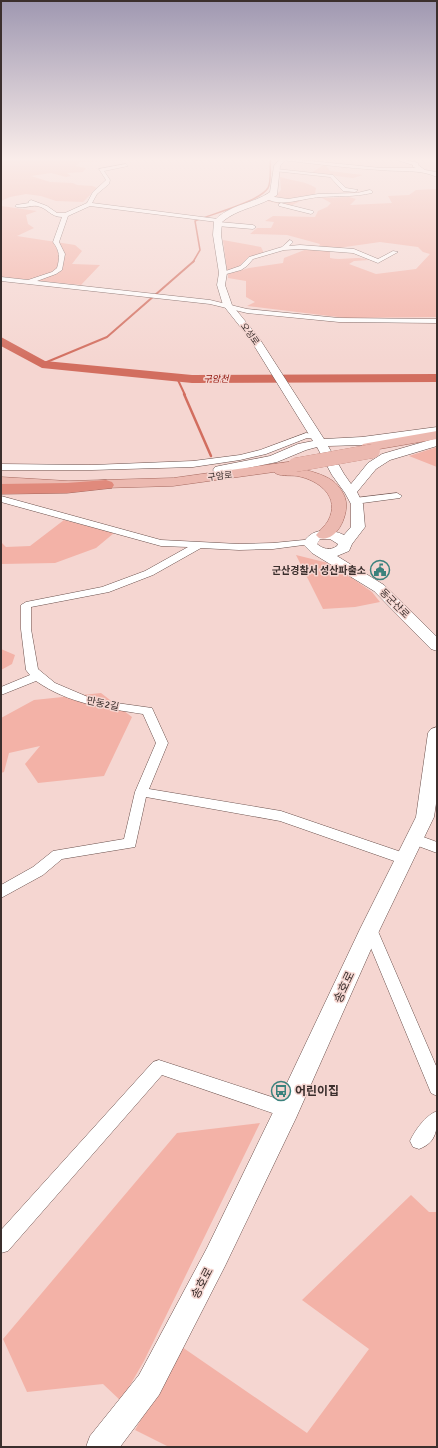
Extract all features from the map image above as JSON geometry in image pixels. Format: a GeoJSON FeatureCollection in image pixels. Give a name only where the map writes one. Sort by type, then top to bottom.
{"type":"FeatureCollection","features":[{"type":"Feature","properties":{"kind":"highway"},"geometry":{"type":"LineString","coordinates":[[1,489],[67,488],[106,485]]}},
{"type":"Feature","properties":{"kind":"main road","name":"오성로"},"geometry":{"type":"LineString","coordinates":[[217,226],[223,273],[221,285],[228,305],[254,338],[318,440],[338,475],[353,496],[358,514],[358,527]]}},
{"type":"Feature","properties":{"kind":"main road"},"geometry":{"type":"LineString","coordinates":[[219,470],[273,459],[318,440],[362,441],[437,430]]}},
{"type":"Feature","properties":{"kind":"main road","name":"구암로"},"geometry":{"type":"LineString","coordinates":[[1,481],[68,485],[173,482],[254,472],[437,435]]}},
{"type":"Feature","properties":{"kind":"main road"},"geometry":{"type":"LineString","coordinates":[[353,496],[372,466],[386,457],[437,442]]}},
{"type":"Feature","properties":{"kind":"main road","name":"구암로"},"geometry":{"type":"LineString","coordinates":[[370,449],[437,442]]}},
{"type":"Feature","properties":{"kind":"main road","name":"구암로"},"geometry":{"type":"LineString","coordinates":[[1,474],[72,478],[148,475],[293,463]]}},
{"type":"Feature","properties":{"kind":"main road"},"geometry":{"type":"LineString","coordinates":[[254,472],[290,470],[301,472],[319,479],[328,485],[337,494],[340,505],[324,537]]}},
{"type":"Feature","properties":{"kind":"main road"},"geometry":{"type":"LineString","coordinates":[[324,537],[345,503],[346,495],[338,475]]}},
{"type":"Feature","properties":{"kind":"main road"},"geometry":{"type":"LineString","coordinates":[[324,537],[358,527]]}},
{"type":"Feature","properties":{"kind":"main road"},"geometry":{"type":"LineString","coordinates":[[324,537],[332,553],[343,547],[358,527]]}},
{"type":"Feature","properties":{"kind":"main road"},"geometry":{"type":"LineString","coordinates":[[324,537],[335,536],[343,540],[347,568]]}},
{"type":"Feature","properties":{"kind":"main road","name":"동군산로"},"geometry":{"type":"LineString","coordinates":[[324,537],[347,568],[379,588],[437,646]]}},
{"type":"Feature","properties":{"kind":"main road","name":"송호로"},"geometry":{"type":"LineString","coordinates":[[101,1447],[149,1385],[216,1257],[287,1110],[370,929],[410,849],[425,817],[437,733]]}},
{"type":"Feature","properties":{"kind":"street"},"geometry":{"type":"LineString","coordinates":[[24,282],[36,280],[60,269],[63,258],[62,249],[56,242],[61,226]]}},
{"type":"Feature","properties":{"kind":"street"},"geometry":{"type":"LineString","coordinates":[[243,226],[253,227]]}},
{"type":"Feature","properties":{"kind":"street"},"geometry":{"type":"LineString","coordinates":[[284,248],[290,241]]}},
{"type":"Feature","properties":{"kind":"street"},"geometry":{"type":"LineString","coordinates":[[223,273],[235,271],[246,265],[251,258],[284,248],[354,251],[378,261],[395,252]]}},
{"type":"Feature","properties":{"kind":"street"},"geometry":{"type":"LineString","coordinates":[[1,279],[162,296],[228,305],[247,311],[339,320],[437,321]]}},
{"type":"Feature","properties":{"kind":"street"},"geometry":{"type":"LineString","coordinates":[[1,467],[64,468],[152,466],[214,462],[252,455],[292,442],[306,435],[318,440]]}},
{"type":"Feature","properties":{"kind":"street"},"geometry":{"type":"LineString","coordinates":[[353,496],[397,496]]}},
{"type":"Feature","properties":{"kind":"street"},"geometry":{"type":"LineString","coordinates":[[1,499],[161,543],[197,546],[273,546],[324,537]]}},
{"type":"Feature","properties":{"kind":"street"},"geometry":{"type":"LineString","coordinates":[[1,691],[37,676],[32,670],[26,629],[26,605],[105,590],[149,573],[197,546]]}},
{"type":"Feature","properties":{"kind":"street","name":"만동2길"},"geometry":{"type":"LineString","coordinates":[[1,892],[38,870],[58,855],[130,843],[141,792],[162,743],[148,711],[92,703],[51,686],[37,676]]}},
{"type":"Feature","properties":{"kind":"street"},"geometry":{"type":"LineString","coordinates":[[141,792],[281,816],[410,849],[437,848]]}},
{"type":"Feature","properties":{"kind":"street"},"geometry":{"type":"LineString","coordinates":[[370,929],[437,1088]]}},
{"type":"Feature","properties":{"kind":"street"},"geometry":{"type":"LineString","coordinates":[[1,1244],[159,1067],[287,1110]]}},
{"type":"Feature","properties":{"kind":"street"},"geometry":{"type":"LineString","coordinates":[[419,1141],[437,1119]]}},
{"type":"Feature","properties":{"kind":"shaded area"},"geometry":{"type":"Polygon","coordinates":[[[1,226],[30,226],[34,228],[17,236],[75,245],[82,251],[72,264],[100,265],[81,285],[1,277],[1,226]]]}},
{"type":"Feature","properties":{"kind":"shaded area"},"geometry":{"type":"Polygon","coordinates":[[[272,226],[437,226],[437,317],[346,318],[247,306],[255,302],[246,297],[246,281],[228,278],[228,274],[249,268],[283,263],[284,258],[307,249],[330,250],[330,258],[359,258],[369,260],[354,261],[349,264],[376,274],[416,269],[430,254],[423,252],[418,247],[380,242],[331,249],[318,248],[320,244],[287,235],[250,234],[257,228],[271,228],[272,226]]]}},
{"type":"Feature","properties":{"kind":"shaded area"},"geometry":{"type":"Polygon","coordinates":[[[223,240],[261,247],[264,253],[248,258],[244,265],[227,271],[223,240]]]}},
{"type":"Feature","properties":{"kind":"shaded area"},"geometry":{"type":"Polygon","coordinates":[[[437,447],[437,467],[409,456],[437,447]]]}},
{"type":"Feature","properties":{"kind":"shaded area"},"geometry":{"type":"Polygon","coordinates":[[[64,520],[114,533],[96,548],[55,563],[1,564],[1,542],[6,547],[30,546],[64,520]]]}},
{"type":"Feature","properties":{"kind":"shaded area"},"geometry":{"type":"Polygon","coordinates":[[[296,555],[332,564],[372,592],[380,602],[355,607],[323,609],[296,555]]]}},
{"type":"Feature","properties":{"kind":"shaded area"},"geometry":{"type":"Polygon","coordinates":[[[1,649],[15,655],[12,664],[1,670],[1,649]]]}},
{"type":"Feature","properties":{"kind":"shaded area"},"geometry":{"type":"Polygon","coordinates":[[[101,693],[132,717],[104,776],[38,783],[25,764],[40,746],[9,753],[4,772],[1,773],[1,718],[34,700],[101,693]]]}},
{"type":"Feature","properties":{"kind":"shaded area"},"geometry":{"type":"Polygon","coordinates":[[[260,1123],[144,1361],[121,1401],[103,1384],[27,1392],[3,1339],[177,1133],[260,1123]]]}},
{"type":"Feature","properties":{"kind":"shaded area"},"geometry":{"type":"Polygon","coordinates":[[[411,1195],[429,1212],[437,1212],[437,1447],[169,1447],[135,1430],[182,1347],[307,1433],[369,1349],[302,1300],[411,1195]]]}},
{"type":"Feature","properties":{"kind":"waterway"},"geometry":{"type":"LineString","coordinates":[[193,262],[200,250],[196,226]]}},
{"type":"Feature","properties":{"kind":"waterway"},"geometry":{"type":"LineString","coordinates":[[42,364],[107,337],[193,262]]}},
{"type":"Feature","properties":{"kind":"waterway","name":"구암천"},"geometry":{"type":"LineString","coordinates":[[1,341],[42,364],[192,379],[437,378]]}},
{"type":"Feature","properties":{"kind":"waterway"},"geometry":{"type":"LineString","coordinates":[[177,378],[185,395]]}},
{"type":"Feature","properties":{"kind":"waterway"},"geometry":{"type":"LineString","coordinates":[[184,394],[211,456]]}},
{"type":"Feature","properties":{"kind":"place","name":"군산경찰서 성산파출소"},"geometry":{"type":"Point","coordinates":[380,570]}},
{"type":"Feature","properties":{"kind":"place","name":"어린이집"},"geometry":{"type":"Point","coordinates":[281,1091]}}]}
